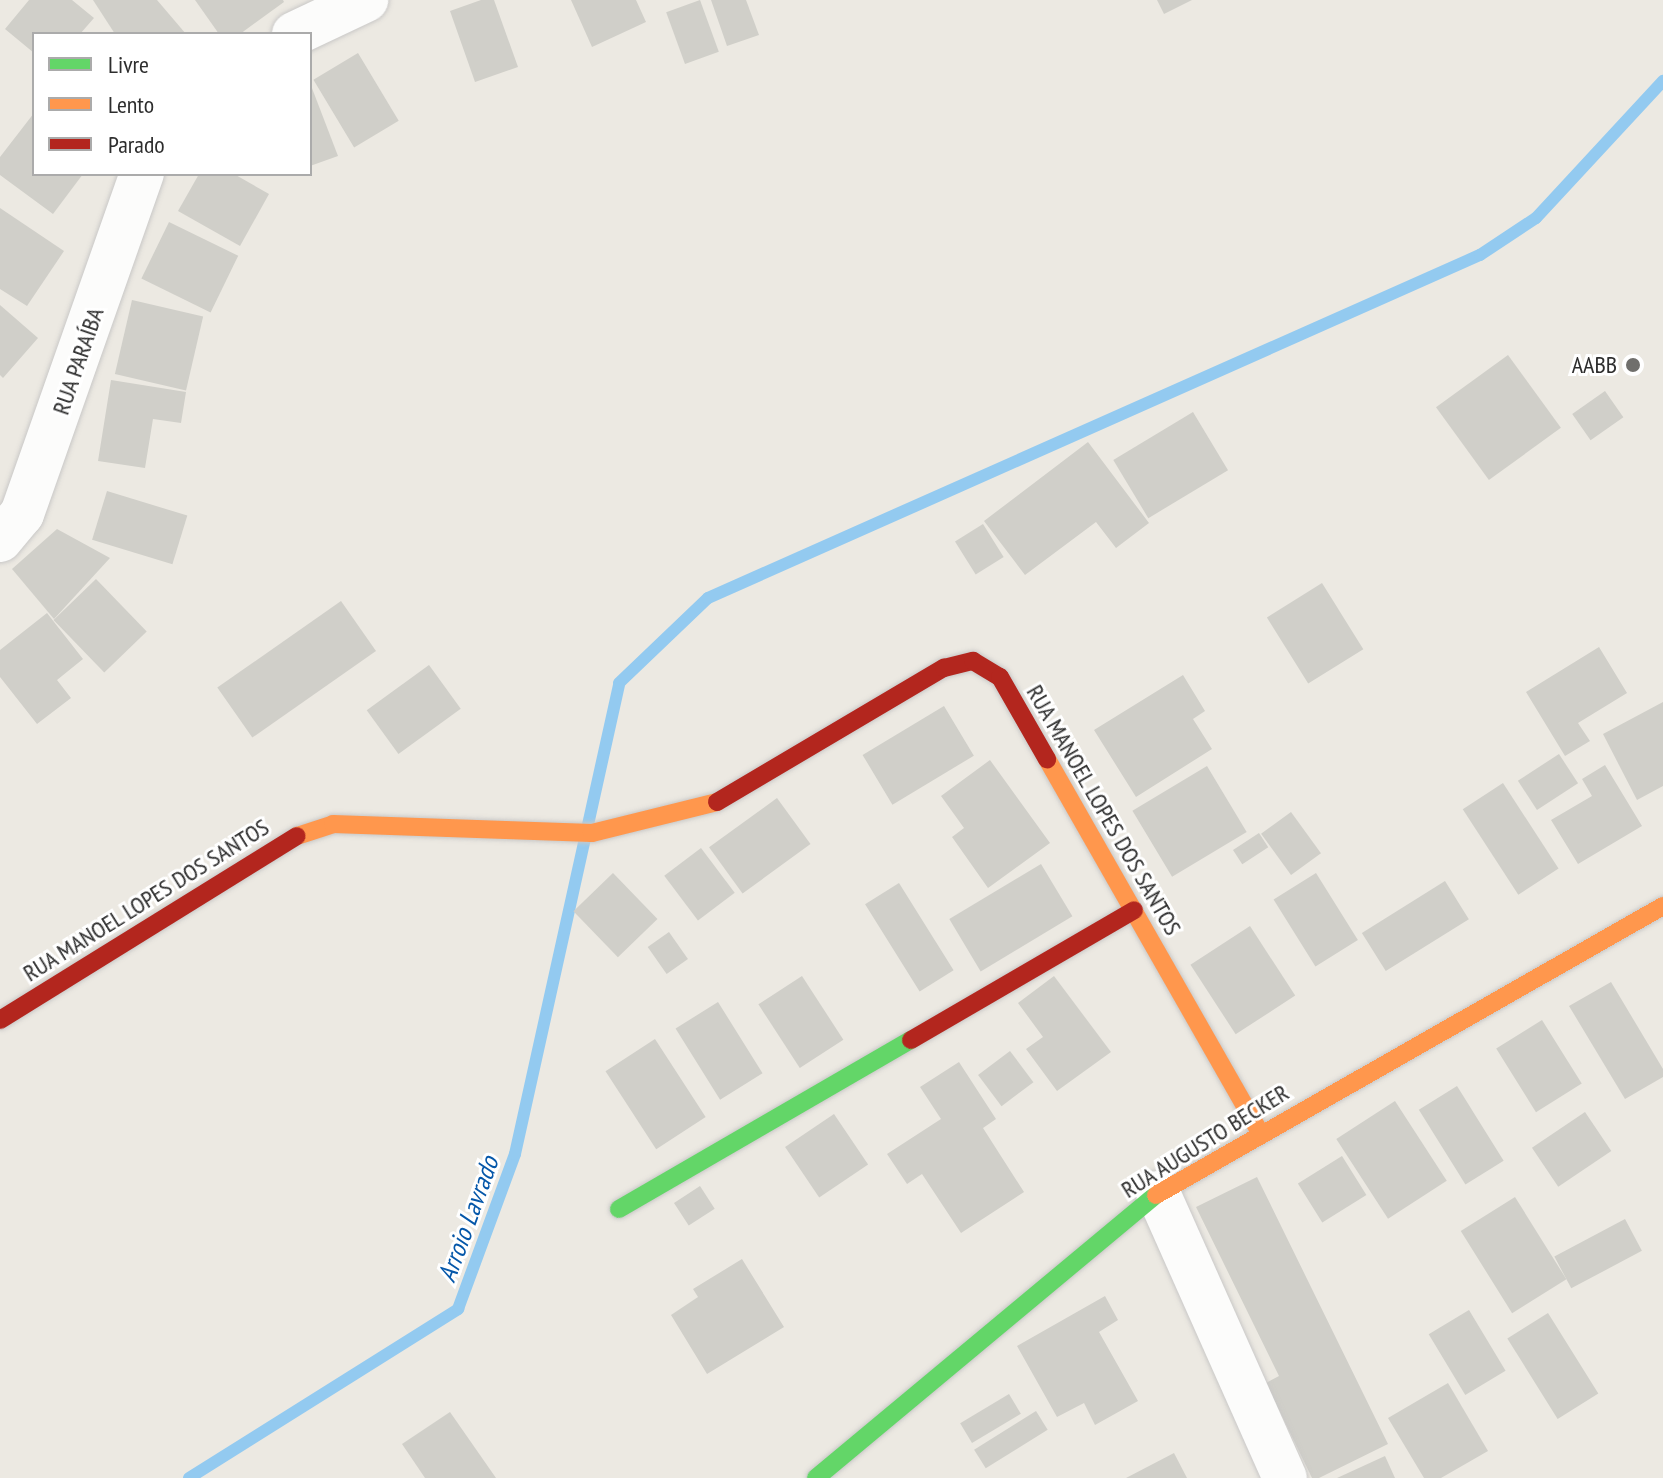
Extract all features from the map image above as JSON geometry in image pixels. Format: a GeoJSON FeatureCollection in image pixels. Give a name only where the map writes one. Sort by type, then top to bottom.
{"type":"FeatureCollection","features":[{"type":"Feature","properties":{"kind":"street"},"geometry":{"type":"LineString","coordinates":[[298,32],[366,0]]}},
{"type":"Feature","properties":{"kind":"street","name":"RUA PARAÍBA"},"geometry":{"type":"LineString","coordinates":[[0,540],[22,514],[141,176]]}},
{"type":"Feature","properties":{"kind":"street","name":"RUA MANOEL LOPES DOS SANTOS"},"geometry":{"type":"LineString","coordinates":[[0,1020],[285,840],[333,824],[592,833],[722,801],[763,782],[944,668],[973,661],[1000,677],[1259,1131]]}},
{"type":"Feature","properties":{"kind":"street","name":"RUA AUGUSTO BECKER"},"geometry":{"type":"LineString","coordinates":[[816,1478],[1158,1193],[1259,1131],[1663,906]]}},
{"type":"Feature","properties":{"kind":"street"},"geometry":{"type":"LineString","coordinates":[[619,1209],[1134,910]]}},
{"type":"Feature","properties":{"kind":"street"},"geometry":{"type":"LineString","coordinates":[[1158,1193],[1285,1478]]}},
{"type":"Feature","properties":{"kind":"building"},"geometry":{"type":"Polygon","coordinates":[[[29,0],[72,0],[94,18],[82,32],[32,32],[32,51],[5,29],[29,0]]]}},
{"type":"Feature","properties":{"kind":"building"},"geometry":{"type":"Polygon","coordinates":[[[93,0],[157,0],[184,32],[114,32],[93,0]]]}},
{"type":"Feature","properties":{"kind":"building"},"geometry":{"type":"Polygon","coordinates":[[[195,0],[284,2],[243,32],[218,32],[195,0]]]}},
{"type":"Feature","properties":{"kind":"building"},"geometry":{"type":"Polygon","coordinates":[[[481,0],[494,0],[518,67],[475,82],[450,11],[481,0]]]}},
{"type":"Feature","properties":{"kind":"building"},"geometry":{"type":"Polygon","coordinates":[[[571,0],[636,0],[646,22],[592,47],[571,0]]]}},
{"type":"Feature","properties":{"kind":"building"},"geometry":{"type":"Polygon","coordinates":[[[700,0],[719,52],[685,64],[666,12],[700,0]]]}},
{"type":"Feature","properties":{"kind":"building"},"geometry":{"type":"Polygon","coordinates":[[[711,0],[746,0],[759,35],[727,46],[711,0]]]}},
{"type":"Feature","properties":{"kind":"building"},"geometry":{"type":"Polygon","coordinates":[[[1157,0],[1192,0],[1164,14],[1157,0]]]}},
{"type":"Feature","properties":{"kind":"building"},"geometry":{"type":"Polygon","coordinates":[[[358,53],[399,121],[354,147],[313,80],[358,53]]]}},
{"type":"Feature","properties":{"kind":"building"},"geometry":{"type":"Polygon","coordinates":[[[312,88],[338,156],[312,165],[312,88]]]}},
{"type":"Feature","properties":{"kind":"building"},"geometry":{"type":"Polygon","coordinates":[[[32,116],[32,176],[82,176],[53,214],[0,175],[0,157],[32,116]]]}},
{"type":"Feature","properties":{"kind":"building"},"geometry":{"type":"Polygon","coordinates":[[[198,176],[238,176],[269,194],[240,246],[178,211],[198,176]]]}},
{"type":"Feature","properties":{"kind":"building"},"geometry":{"type":"Polygon","coordinates":[[[0,208],[64,251],[27,306],[0,289],[0,208]]]}},
{"type":"Feature","properties":{"kind":"building"},"geometry":{"type":"Polygon","coordinates":[[[169,222],[238,256],[211,312],[141,279],[169,222]]]}},
{"type":"Feature","properties":{"kind":"building"},"geometry":{"type":"Polygon","coordinates":[[[132,300],[203,316],[186,390],[115,374],[132,300]]]}},
{"type":"Feature","properties":{"kind":"building"},"geometry":{"type":"Polygon","coordinates":[[[0,305],[38,338],[3,378],[0,375],[0,305]]]}},
{"type":"Feature","properties":{"kind":"building"},"geometry":{"type":"Polygon","coordinates":[[[1508,355],[1561,428],[1489,480],[1436,407],[1508,355]]]}},
{"type":"Feature","properties":{"kind":"building"},"geometry":{"type":"Polygon","coordinates":[[[111,380],[186,392],[181,423],[153,419],[145,468],[98,461],[111,380]]]}},
{"type":"Feature","properties":{"kind":"building"},"geometry":{"type":"Polygon","coordinates":[[[1605,391],[1623,417],[1591,440],[1572,414],[1605,391]]]}},
{"type":"Feature","properties":{"kind":"building"},"geometry":{"type":"Polygon","coordinates":[[[1193,412],[1228,470],[1148,518],[1113,460],[1193,412]]]}},
{"type":"Feature","properties":{"kind":"building"},"geometry":{"type":"Polygon","coordinates":[[[1088,442],[1149,523],[1116,548],[1096,522],[1025,575],[984,521],[1088,442]]]}},
{"type":"Feature","properties":{"kind":"building"},"geometry":{"type":"Polygon","coordinates":[[[107,491],[187,516],[172,564],[92,540],[107,491]]]}},
{"type":"Feature","properties":{"kind":"building"},"geometry":{"type":"Polygon","coordinates":[[[983,524],[1004,557],[976,575],[955,541],[983,524]]]}},
{"type":"Feature","properties":{"kind":"building"},"geometry":{"type":"Polygon","coordinates":[[[57,529],[110,558],[54,619],[12,569],[57,529]]]}},
{"type":"Feature","properties":{"kind":"building"},"geometry":{"type":"Polygon","coordinates":[[[96,579],[147,632],[104,672],[54,620],[96,579]]]}},
{"type":"Feature","properties":{"kind":"building"},"geometry":{"type":"Polygon","coordinates":[[[1322,583],[1363,649],[1308,684],[1267,617],[1322,583]]]}},
{"type":"Feature","properties":{"kind":"building"},"geometry":{"type":"Polygon","coordinates":[[[341,601],[376,651],[252,738],[217,688],[341,601]]]}},
{"type":"Feature","properties":{"kind":"building"},"geometry":{"type":"Polygon","coordinates":[[[47,613],[83,659],[57,680],[71,698],[37,724],[0,677],[0,650],[47,613]]]}},
{"type":"Feature","properties":{"kind":"building"},"geometry":{"type":"Polygon","coordinates":[[[1599,647],[1627,693],[1578,723],[1590,741],[1565,756],[1526,692],[1599,647]]]}},
{"type":"Feature","properties":{"kind":"building"},"geometry":{"type":"Polygon","coordinates":[[[429,665],[461,709],[398,754],[367,710],[429,665]]]}},
{"type":"Feature","properties":{"kind":"building"},"geometry":{"type":"Polygon","coordinates":[[[1183,675],[1205,711],[1193,719],[1212,749],[1136,797],[1094,730],[1183,675]]]}},
{"type":"Feature","properties":{"kind":"building"},"geometry":{"type":"Polygon","coordinates":[[[1663,702],[1663,786],[1637,800],[1603,734],[1663,702]]]}},
{"type":"Feature","properties":{"kind":"building"},"geometry":{"type":"Polygon","coordinates":[[[944,706],[974,756],[892,805],[863,755],[944,706]]]}},
{"type":"Feature","properties":{"kind":"building"},"geometry":{"type":"Polygon","coordinates":[[[1559,754],[1578,783],[1537,810],[1518,781],[1559,754]]]}},
{"type":"Feature","properties":{"kind":"building"},"geometry":{"type":"Polygon","coordinates":[[[990,760],[1050,843],[988,888],[952,837],[964,828],[941,796],[990,760]]]}},
{"type":"Feature","properties":{"kind":"building"},"geometry":{"type":"Polygon","coordinates":[[[1605,765],[1642,826],[1578,864],[1551,820],[1592,796],[1582,779],[1605,765]]]}},
{"type":"Feature","properties":{"kind":"building"},"geometry":{"type":"Polygon","coordinates":[[[1207,766],[1247,832],[1172,877],[1132,811],[1207,766]]]}},
{"type":"Feature","properties":{"kind":"building"},"geometry":{"type":"Polygon","coordinates":[[[1503,783],[1559,869],[1518,895],[1463,809],[1503,783]]]}},
{"type":"Feature","properties":{"kind":"building"},"geometry":{"type":"Polygon","coordinates":[[[777,798],[811,844],[743,893],[709,847],[777,798]]]}},
{"type":"Feature","properties":{"kind":"building"},"geometry":{"type":"Polygon","coordinates":[[[1291,812],[1321,853],[1291,875],[1261,834],[1291,812]]]}},
{"type":"Feature","properties":{"kind":"building"},"geometry":{"type":"Polygon","coordinates":[[[1259,833],[1268,847],[1242,864],[1233,850],[1259,833]]]}},
{"type":"Feature","properties":{"kind":"building"},"geometry":{"type":"Polygon","coordinates":[[[701,848],[735,893],[698,920],[664,876],[701,848]]]}},
{"type":"Feature","properties":{"kind":"building"},"geometry":{"type":"Polygon","coordinates":[[[1041,864],[1072,916],[981,971],[949,919],[1041,864]]]}},
{"type":"Feature","properties":{"kind":"building"},"geometry":{"type":"Polygon","coordinates":[[[613,873],[657,919],[618,957],[573,911],[613,873]]]}},
{"type":"Feature","properties":{"kind":"building"},"geometry":{"type":"Polygon","coordinates":[[[1316,873],[1358,940],[1315,966],[1274,899],[1316,873]]]}},
{"type":"Feature","properties":{"kind":"building"},"geometry":{"type":"Polygon","coordinates":[[[1445,881],[1469,919],[1386,971],[1362,933],[1445,881]]]}},
{"type":"Feature","properties":{"kind":"building"},"geometry":{"type":"Polygon","coordinates":[[[899,883],[954,970],[920,992],[865,904],[899,883]]]}},
{"type":"Feature","properties":{"kind":"building"},"geometry":{"type":"Polygon","coordinates":[[[1250,926],[1295,996],[1236,1034],[1190,965],[1250,926]]]}},
{"type":"Feature","properties":{"kind":"building"},"geometry":{"type":"Polygon","coordinates":[[[669,932],[688,959],[667,974],[648,947],[669,932]]]}},
{"type":"Feature","properties":{"kind":"building"},"geometry":{"type":"Polygon","coordinates":[[[802,976],[843,1040],[800,1068],[758,1004],[802,976]]]}},
{"type":"Feature","properties":{"kind":"building"},"geometry":{"type":"Polygon","coordinates":[[[1054,976],[1111,1052],[1057,1091],[1026,1049],[1043,1037],[1018,1003],[1054,976]]]}},
{"type":"Feature","properties":{"kind":"building"},"geometry":{"type":"Polygon","coordinates":[[[1611,982],[1663,1069],[1663,1077],[1625,1099],[1569,1006],[1611,982]]]}},
{"type":"Feature","properties":{"kind":"building"},"geometry":{"type":"Polygon","coordinates":[[[718,1002],[763,1073],[720,1100],[676,1028],[718,1002]]]}},
{"type":"Feature","properties":{"kind":"building"},"geometry":{"type":"Polygon","coordinates":[[[1542,1020],[1582,1084],[1536,1112],[1496,1049],[1542,1020]]]}},
{"type":"Feature","properties":{"kind":"building"},"geometry":{"type":"Polygon","coordinates":[[[655,1039],[706,1117],[656,1149],[606,1071],[655,1039]]]}},
{"type":"Feature","properties":{"kind":"building"},"geometry":{"type":"Polygon","coordinates":[[[1010,1051],[1033,1082],[1002,1106],[978,1075],[1010,1051]]]}},
{"type":"Feature","properties":{"kind":"building"},"geometry":{"type":"Polygon","coordinates":[[[959,1062],[996,1119],[983,1128],[1024,1192],[961,1233],[922,1174],[907,1184],[887,1154],[941,1119],[920,1087],[959,1062]]]}},
{"type":"Feature","properties":{"kind":"building"},"geometry":{"type":"Polygon","coordinates":[[[1457,1086],[1504,1161],[1465,1184],[1419,1110],[1457,1086]]]}},
{"type":"Feature","properties":{"kind":"building"},"geometry":{"type":"Polygon","coordinates":[[[1395,1101],[1447,1181],[1388,1219],[1336,1139],[1395,1101]]]}},
{"type":"Feature","properties":{"kind":"building"},"geometry":{"type":"Polygon","coordinates":[[[1585,1112],[1611,1151],[1558,1187],[1532,1148],[1585,1112]]]}},
{"type":"Feature","properties":{"kind":"building"},"geometry":{"type":"Polygon","coordinates":[[[834,1114],[868,1165],[819,1198],[785,1147],[834,1114]]]}},
{"type":"Feature","properties":{"kind":"building"},"geometry":{"type":"Polygon","coordinates":[[[1342,1156],[1366,1195],[1322,1223],[1298,1184],[1342,1156]]]}},
{"type":"Feature","properties":{"kind":"building"},"geometry":{"type":"Polygon","coordinates":[[[1257,1177],[1388,1444],[1319,1478],[1312,1478],[1266,1383],[1279,1376],[1196,1207],[1257,1177]]]}},
{"type":"Feature","properties":{"kind":"building"},"geometry":{"type":"Polygon","coordinates":[[[700,1186],[715,1209],[689,1226],[674,1203],[700,1186]]]}},
{"type":"Feature","properties":{"kind":"building"},"geometry":{"type":"Polygon","coordinates":[[[1515,1197],[1566,1279],[1512,1313],[1461,1231],[1515,1197]]]}},
{"type":"Feature","properties":{"kind":"building"},"geometry":{"type":"Polygon","coordinates":[[[1625,1219],[1642,1251],[1571,1288],[1554,1257],[1625,1219]]]}},
{"type":"Feature","properties":{"kind":"building"},"geometry":{"type":"Polygon","coordinates":[[[742,1259],[784,1327],[707,1374],[671,1315],[698,1297],[693,1289],[742,1259]]]}},
{"type":"Feature","properties":{"kind":"building"},"geometry":{"type":"Polygon","coordinates":[[[1105,1296],[1118,1320],[1099,1332],[1138,1401],[1095,1425],[1084,1403],[1057,1417],[1017,1346],[1105,1296]]]}},
{"type":"Feature","properties":{"kind":"building"},"geometry":{"type":"Polygon","coordinates":[[[1469,1310],[1506,1371],[1465,1395],[1429,1334],[1469,1310]]]}},
{"type":"Feature","properties":{"kind":"building"},"geometry":{"type":"Polygon","coordinates":[[[1548,1313],[1598,1394],[1558,1419],[1507,1338],[1548,1313]]]}},
{"type":"Feature","properties":{"kind":"building"},"geometry":{"type":"Polygon","coordinates":[[[1448,1383],[1488,1451],[1441,1478],[1424,1478],[1388,1418],[1448,1383]]]}},
{"type":"Feature","properties":{"kind":"building"},"geometry":{"type":"Polygon","coordinates":[[[1009,1394],[1021,1414],[972,1443],[960,1423],[1009,1394]]]}},
{"type":"Feature","properties":{"kind":"building"},"geometry":{"type":"Polygon","coordinates":[[[1036,1411],[1048,1430],[986,1468],[974,1450],[1036,1411]]]}},
{"type":"Feature","properties":{"kind":"building"},"geometry":{"type":"Polygon","coordinates":[[[450,1412],[496,1478],[425,1478],[402,1444],[450,1412]]]}},
{"type":"Feature","properties":{"kind":"building"},"geometry":{"type":"Polygon","coordinates":[[[1174,1453],[1187,1478],[1126,1478],[1174,1453]]]}},
{"type":"Feature","properties":{"kind":"building"},"geometry":{"type":"Polygon","coordinates":[[[1385,1456],[1395,1478],[1337,1478],[1385,1456]]]}},
{"type":"Feature","properties":{"kind":"waterway","name":"Arroio Lavrado"},"geometry":{"type":"LineString","coordinates":[[189,1478],[458,1309],[515,1154],[619,683],[708,598],[1480,255],[1536,218],[1663,81]]}},
{"type":"Feature","properties":{"kind":"traffic: fast"},"geometry":{"type":"LineString","coordinates":[[619,1209],[911,1040]]}},
{"type":"Feature","properties":{"kind":"traffic: fast"},"geometry":{"type":"LineString","coordinates":[[816,1478],[1156,1195]]}},
{"type":"Feature","properties":{"kind":"traffic: slow"},"geometry":{"type":"LineString","coordinates":[[1047,759],[1259,1131]]}},
{"type":"Feature","properties":{"kind":"traffic: slow"},"geometry":{"type":"LineString","coordinates":[[297,836],[333,824],[592,833],[717,802]]}},
{"type":"Feature","properties":{"kind":"traffic: slow"},"geometry":{"type":"LineString","coordinates":[[1156,1195],[1663,906]]}},
{"type":"Feature","properties":{"kind":"traffic: jam"},"geometry":{"type":"LineString","coordinates":[[717,802],[944,668],[973,661],[1000,677],[1047,759]]}},
{"type":"Feature","properties":{"kind":"traffic: jam"},"geometry":{"type":"LineString","coordinates":[[0,1020],[297,836]]}},
{"type":"Feature","properties":{"kind":"traffic: jam"},"geometry":{"type":"LineString","coordinates":[[911,1040],[1134,910]]}},
{"type":"Feature","properties":{"kind":"place","name":"AABB"},"geometry":{"type":"Point","coordinates":[1633,365]}}]}
